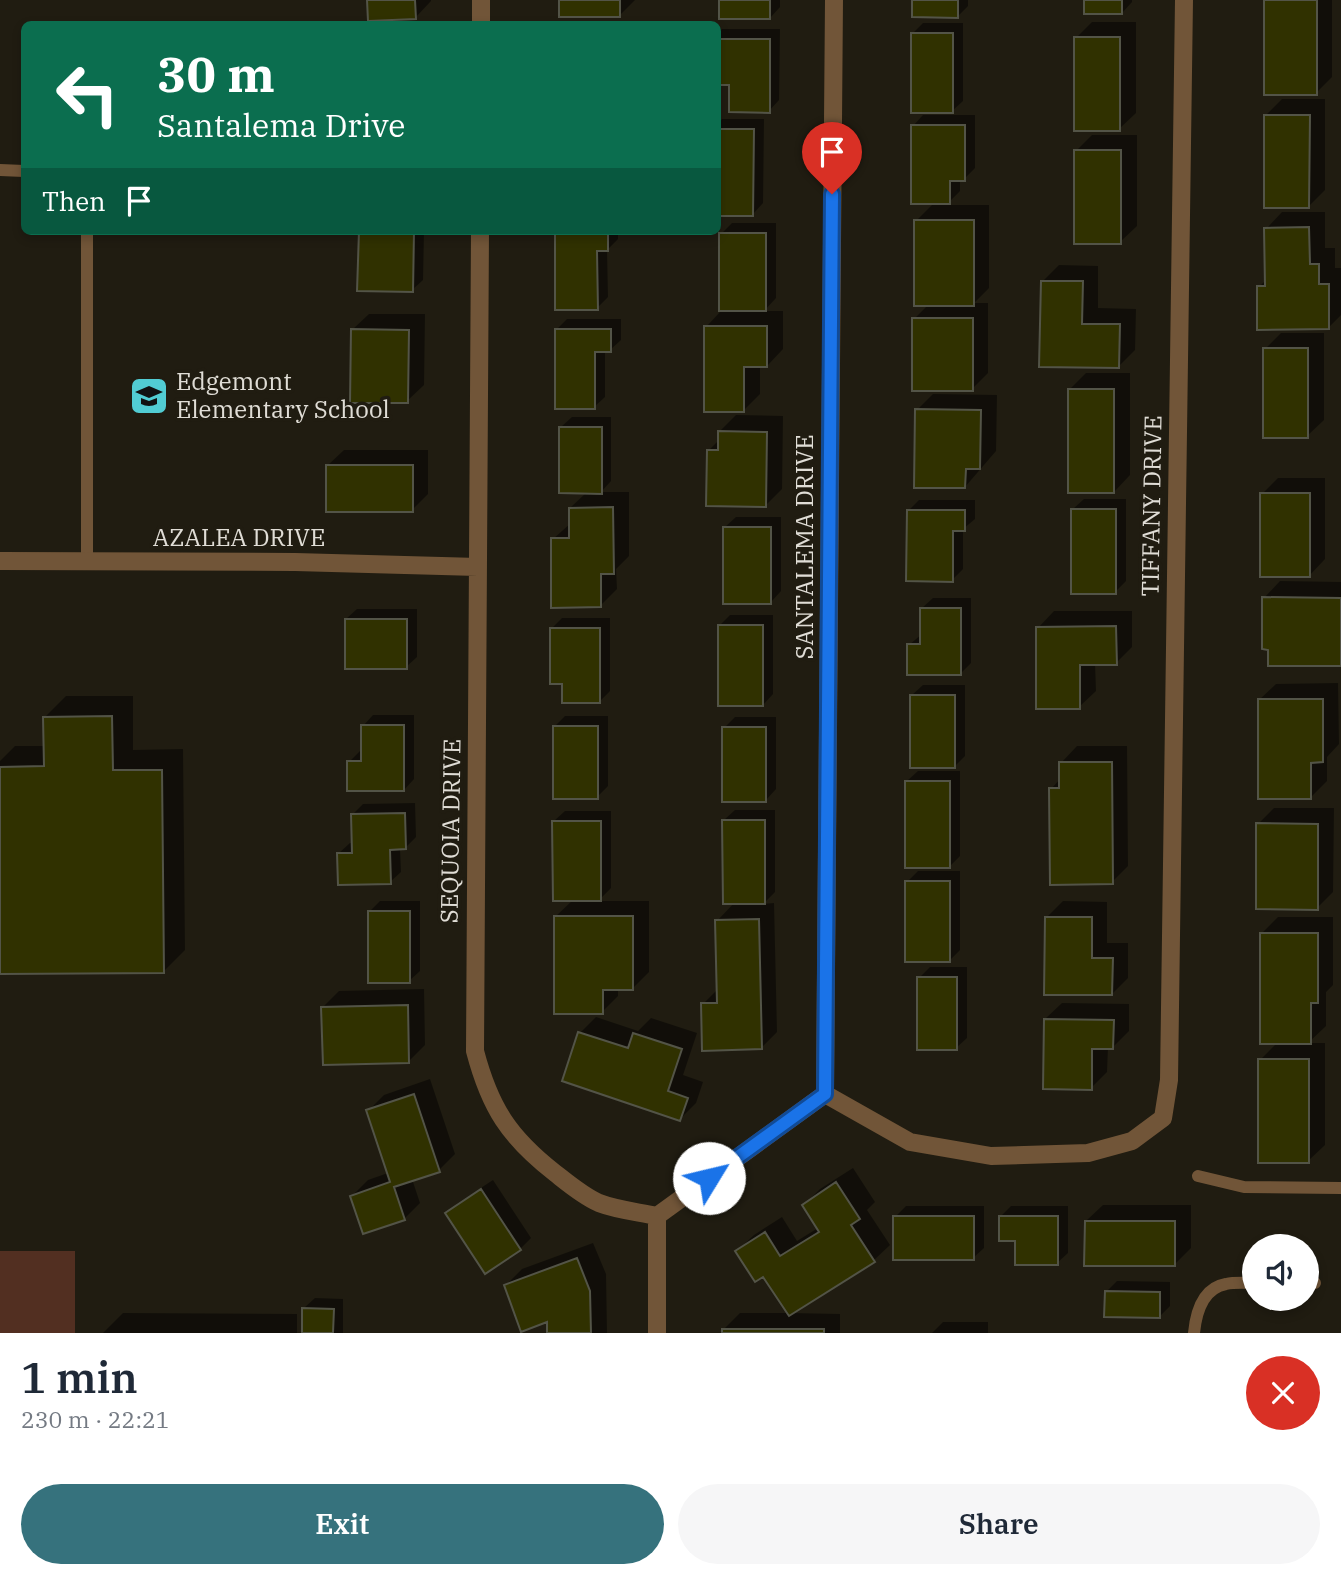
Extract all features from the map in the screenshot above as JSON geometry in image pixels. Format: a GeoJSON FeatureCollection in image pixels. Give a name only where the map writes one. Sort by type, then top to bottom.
{"type":"FeatureCollection","features":[{"type":"Feature","properties":{"kind":"street"},"geometry":{"type":"LineString","coordinates":[[481,0],[481,21]]}},
{"type":"Feature","properties":{"kind":"street","name":"SANTALEMA DRIVE"},"geometry":{"type":"LineString","coordinates":[[825,1094],[834,0]]}},
{"type":"Feature","properties":{"kind":"street","name":"TIFFANY DRIVE"},"geometry":{"type":"LineString","coordinates":[[825,1094],[910,1142],[991,1156],[1088,1153],[1132,1141],[1163,1118],[1169,1080],[1184,0]]}},
{"type":"Feature","properties":{"kind":"street","name":"SEQUOIA DRIVE"},"geometry":{"type":"LineString","coordinates":[[480,235],[475,1051],[481,1076],[500,1119],[528,1152],[577,1191],[600,1204],[657,1216]]}},
{"type":"Feature","properties":{"kind":"street","name":"AZALEA DRIVE"},"geometry":{"type":"LineString","coordinates":[[0,561],[295,562],[478,567]]}},
{"type":"Feature","properties":{"kind":"street"},"geometry":{"type":"LineString","coordinates":[[657,1333],[657,1216],[825,1094]]}},
{"type":"Feature","properties":{"kind":"lane"},"geometry":{"type":"LineString","coordinates":[[0,170],[21,171]]}},
{"type":"Feature","properties":{"kind":"lane"},"geometry":{"type":"LineString","coordinates":[[87,235],[87,561]]}},
{"type":"Feature","properties":{"kind":"lane"},"geometry":{"type":"LineString","coordinates":[[1198,1176],[1244,1187],[1341,1188]]}},
{"type":"Feature","properties":{"kind":"lane"},"geometry":{"type":"LineString","coordinates":[[1194,1333],[1195,1318],[1203,1299],[1213,1289],[1226,1284],[1242,1283]]}},
{"type":"Feature","properties":{"kind":"shaded area"},"geometry":{"type":"Polygon","coordinates":[[[0,1251],[75,1251],[75,1333],[0,1333],[0,1251]]]}},
{"type":"Feature","properties":{"kind":"building"},"geometry":{"type":"Polygon","coordinates":[[[367,0],[415,0],[416,19],[368,21],[367,0]]]}},
{"type":"Feature","properties":{"kind":"building"},"geometry":{"type":"Polygon","coordinates":[[[559,0],[620,0],[620,17],[559,17],[559,0]]]}},
{"type":"Feature","properties":{"kind":"building"},"geometry":{"type":"Polygon","coordinates":[[[719,0],[770,0],[770,19],[719,19],[719,0]]]}},
{"type":"Feature","properties":{"kind":"building"},"geometry":{"type":"Polygon","coordinates":[[[912,0],[958,0],[958,18],[912,17],[912,0]]]}},
{"type":"Feature","properties":{"kind":"building"},"geometry":{"type":"Polygon","coordinates":[[[1084,0],[1122,0],[1122,14],[1084,14],[1084,0]]]}},
{"type":"Feature","properties":{"kind":"building"},"geometry":{"type":"Polygon","coordinates":[[[1264,0],[1317,0],[1317,95],[1264,95],[1264,0]]]}},
{"type":"Feature","properties":{"kind":"building"},"geometry":{"type":"Polygon","coordinates":[[[911,33],[953,33],[953,113],[911,113],[911,33]]]}},
{"type":"Feature","properties":{"kind":"building"},"geometry":{"type":"Polygon","coordinates":[[[1074,37],[1120,37],[1120,131],[1074,131],[1074,37]]]}},
{"type":"Feature","properties":{"kind":"building"},"geometry":{"type":"Polygon","coordinates":[[[721,39],[770,39],[770,113],[729,112],[729,85],[721,85],[721,39]]]}},
{"type":"Feature","properties":{"kind":"building"},"geometry":{"type":"Polygon","coordinates":[[[1264,115],[1310,115],[1309,208],[1264,208],[1264,115]]]}},
{"type":"Feature","properties":{"kind":"building"},"geometry":{"type":"Polygon","coordinates":[[[911,125],[965,125],[965,181],[950,181],[950,204],[911,204],[911,125]]]}},
{"type":"Feature","properties":{"kind":"building"},"geometry":{"type":"Polygon","coordinates":[[[721,129],[754,129],[753,216],[721,216],[721,129]]]}},
{"type":"Feature","properties":{"kind":"building"},"geometry":{"type":"Polygon","coordinates":[[[1074,150],[1121,150],[1121,244],[1074,244],[1074,150]]]}},
{"type":"Feature","properties":{"kind":"building"},"geometry":{"type":"Polygon","coordinates":[[[914,220],[974,220],[974,306],[914,306],[914,220]]]}},
{"type":"Feature","properties":{"kind":"building"},"geometry":{"type":"Polygon","coordinates":[[[1309,227],[1310,264],[1319,264],[1319,284],[1329,284],[1329,329],[1257,330],[1257,286],[1265,286],[1264,228],[1309,227]]]}},
{"type":"Feature","properties":{"kind":"building"},"geometry":{"type":"Polygon","coordinates":[[[766,233],[766,311],[719,311],[719,235],[766,233]]]}},
{"type":"Feature","properties":{"kind":"building"},"geometry":{"type":"Polygon","coordinates":[[[359,235],[414,235],[413,292],[357,291],[359,235]]]}},
{"type":"Feature","properties":{"kind":"building"},"geometry":{"type":"Polygon","coordinates":[[[555,235],[608,235],[608,251],[597,251],[598,310],[555,310],[555,235]]]}},
{"type":"Feature","properties":{"kind":"building"},"geometry":{"type":"Polygon","coordinates":[[[1041,281],[1083,281],[1082,324],[1120,324],[1119,368],[1039,367],[1041,281]]]}},
{"type":"Feature","properties":{"kind":"building"},"geometry":{"type":"Polygon","coordinates":[[[912,318],[973,318],[973,391],[912,391],[912,318]]]}},
{"type":"Feature","properties":{"kind":"building"},"geometry":{"type":"Polygon","coordinates":[[[704,326],[767,326],[767,367],[744,367],[744,412],[704,412],[704,326]]]}},
{"type":"Feature","properties":{"kind":"building"},"geometry":{"type":"Polygon","coordinates":[[[351,329],[409,330],[408,403],[350,403],[351,329]]]}},
{"type":"Feature","properties":{"kind":"building"},"geometry":{"type":"Polygon","coordinates":[[[555,329],[611,329],[611,352],[595,352],[595,409],[555,409],[555,329]]]}},
{"type":"Feature","properties":{"kind":"building"},"geometry":{"type":"Polygon","coordinates":[[[1263,348],[1308,348],[1308,438],[1263,438],[1263,348]]]}},
{"type":"Feature","properties":{"kind":"building"},"geometry":{"type":"Polygon","coordinates":[[[1068,389],[1114,389],[1114,493],[1068,493],[1068,389]]]}},
{"type":"Feature","properties":{"kind":"building"},"geometry":{"type":"Polygon","coordinates":[[[915,409],[981,410],[980,469],[966,469],[965,488],[914,488],[915,409]]]}},
{"type":"Feature","properties":{"kind":"building"},"geometry":{"type":"Polygon","coordinates":[[[559,427],[602,427],[602,494],[559,493],[559,427]]]}},
{"type":"Feature","properties":{"kind":"building"},"geometry":{"type":"Polygon","coordinates":[[[718,431],[767,432],[766,507],[706,506],[707,450],[718,450],[718,431]]]}},
{"type":"Feature","properties":{"kind":"building"},"geometry":{"type":"Polygon","coordinates":[[[326,465],[413,465],[413,512],[326,512],[326,465]]]}},
{"type":"Feature","properties":{"kind":"building"},"geometry":{"type":"Polygon","coordinates":[[[1260,493],[1310,493],[1310,577],[1260,577],[1260,493]]]}},
{"type":"Feature","properties":{"kind":"building"},"geometry":{"type":"Polygon","coordinates":[[[613,507],[614,574],[601,574],[601,607],[551,608],[551,538],[569,538],[569,508],[613,507]]]}},
{"type":"Feature","properties":{"kind":"building"},"geometry":{"type":"Polygon","coordinates":[[[1071,509],[1116,509],[1116,594],[1071,594],[1071,509]]]}},
{"type":"Feature","properties":{"kind":"building"},"geometry":{"type":"Polygon","coordinates":[[[907,510],[965,510],[965,531],[953,531],[953,582],[906,581],[907,510]]]}},
{"type":"Feature","properties":{"kind":"building"},"geometry":{"type":"Polygon","coordinates":[[[723,527],[771,527],[771,604],[723,604],[723,527]]]}},
{"type":"Feature","properties":{"kind":"building"},"geometry":{"type":"Polygon","coordinates":[[[1262,597],[1341,598],[1341,666],[1268,666],[1268,650],[1262,649],[1262,597]]]}},
{"type":"Feature","properties":{"kind":"building"},"geometry":{"type":"Polygon","coordinates":[[[920,608],[961,608],[961,675],[907,675],[907,644],[920,644],[920,608]]]}},
{"type":"Feature","properties":{"kind":"building"},"geometry":{"type":"Polygon","coordinates":[[[345,619],[407,619],[407,669],[345,669],[345,619]]]}},
{"type":"Feature","properties":{"kind":"building"},"geometry":{"type":"Polygon","coordinates":[[[718,625],[763,625],[763,706],[718,706],[718,625]]]}},
{"type":"Feature","properties":{"kind":"building"},"geometry":{"type":"Polygon","coordinates":[[[1116,626],[1117,665],[1080,665],[1080,709],[1036,709],[1036,627],[1116,626]]]}},
{"type":"Feature","properties":{"kind":"building"},"geometry":{"type":"Polygon","coordinates":[[[550,628],[600,628],[600,703],[562,703],[562,684],[550,684],[550,628]]]}},
{"type":"Feature","properties":{"kind":"building"},"geometry":{"type":"Polygon","coordinates":[[[910,695],[955,695],[955,768],[910,768],[910,695]]]}},
{"type":"Feature","properties":{"kind":"building"},"geometry":{"type":"Polygon","coordinates":[[[1258,699],[1323,699],[1323,762],[1311,763],[1311,799],[1258,799],[1258,699]]]}},
{"type":"Feature","properties":{"kind":"building"},"geometry":{"type":"Polygon","coordinates":[[[112,716],[113,770],[162,770],[164,973],[0,974],[0,767],[44,766],[43,717],[112,716]]]}},
{"type":"Feature","properties":{"kind":"building"},"geometry":{"type":"Polygon","coordinates":[[[361,725],[404,725],[404,791],[347,791],[347,761],[361,761],[361,725]]]}},
{"type":"Feature","properties":{"kind":"building"},"geometry":{"type":"Polygon","coordinates":[[[553,726],[598,726],[598,799],[553,799],[553,726]]]}},
{"type":"Feature","properties":{"kind":"building"},"geometry":{"type":"Polygon","coordinates":[[[722,727],[766,727],[766,802],[722,802],[722,727]]]}},
{"type":"Feature","properties":{"kind":"building"},"geometry":{"type":"Polygon","coordinates":[[[1059,762],[1112,762],[1113,884],[1050,885],[1049,788],[1059,788],[1059,762]]]}},
{"type":"Feature","properties":{"kind":"building"},"geometry":{"type":"Polygon","coordinates":[[[905,781],[950,781],[950,868],[905,868],[905,781]]]}},
{"type":"Feature","properties":{"kind":"building"},"geometry":{"type":"Polygon","coordinates":[[[405,813],[406,849],[390,850],[391,884],[338,885],[337,853],[352,853],[351,814],[405,813]]]}},
{"type":"Feature","properties":{"kind":"building"},"geometry":{"type":"Polygon","coordinates":[[[722,820],[765,820],[765,904],[723,904],[722,820]]]}},
{"type":"Feature","properties":{"kind":"building"},"geometry":{"type":"Polygon","coordinates":[[[552,821],[601,821],[601,901],[553,901],[552,821]]]}},
{"type":"Feature","properties":{"kind":"building"},"geometry":{"type":"Polygon","coordinates":[[[1256,823],[1318,824],[1318,910],[1256,909],[1256,823]]]}},
{"type":"Feature","properties":{"kind":"building"},"geometry":{"type":"Polygon","coordinates":[[[905,881],[950,881],[950,962],[905,962],[905,881]]]}},
{"type":"Feature","properties":{"kind":"building"},"geometry":{"type":"Polygon","coordinates":[[[368,911],[410,911],[410,983],[368,983],[368,911]]]}},
{"type":"Feature","properties":{"kind":"building"},"geometry":{"type":"Polygon","coordinates":[[[554,916],[633,916],[633,990],[603,990],[603,1014],[554,1014],[554,916]]]}},
{"type":"Feature","properties":{"kind":"building"},"geometry":{"type":"Polygon","coordinates":[[[1045,917],[1092,917],[1092,958],[1113,958],[1112,995],[1044,995],[1045,917]]]}},
{"type":"Feature","properties":{"kind":"building"},"geometry":{"type":"Polygon","coordinates":[[[759,919],[762,1049],[702,1051],[701,1003],[717,1003],[715,920],[759,919]]]}},
{"type":"Feature","properties":{"kind":"building"},"geometry":{"type":"Polygon","coordinates":[[[1260,933],[1318,933],[1318,1003],[1311,1003],[1311,1044],[1260,1044],[1260,933]]]}},
{"type":"Feature","properties":{"kind":"building"},"geometry":{"type":"Polygon","coordinates":[[[917,977],[957,977],[957,1050],[917,1050],[917,977]]]}},
{"type":"Feature","properties":{"kind":"building"},"geometry":{"type":"Polygon","coordinates":[[[408,1005],[409,1063],[323,1065],[321,1007],[408,1005]]]}},
{"type":"Feature","properties":{"kind":"building"},"geometry":{"type":"Polygon","coordinates":[[[1044,1019],[1114,1020],[1113,1049],[1092,1049],[1092,1090],[1043,1089],[1044,1019]]]}},
{"type":"Feature","properties":{"kind":"building"},"geometry":{"type":"Polygon","coordinates":[[[578,1032],[628,1048],[633,1033],[682,1049],[668,1091],[688,1098],[680,1121],[562,1081],[578,1032]]]}},
{"type":"Feature","properties":{"kind":"building"},"geometry":{"type":"Polygon","coordinates":[[[1258,1059],[1309,1059],[1309,1163],[1258,1163],[1258,1059]]]}},
{"type":"Feature","properties":{"kind":"building"},"geometry":{"type":"Polygon","coordinates":[[[414,1094],[440,1172],[394,1187],[405,1220],[363,1234],[350,1196],[390,1182],[366,1110],[414,1094]]]}},
{"type":"Feature","properties":{"kind":"building"},"geometry":{"type":"Polygon","coordinates":[[[836,1182],[860,1219],[851,1225],[875,1262],[789,1316],[763,1277],[755,1282],[735,1251],[765,1232],[780,1256],[819,1232],[802,1205],[836,1182]]]}},
{"type":"Feature","properties":{"kind":"building"},"geometry":{"type":"Polygon","coordinates":[[[481,1189],[521,1250],[485,1274],[445,1213],[481,1189]]]}},
{"type":"Feature","properties":{"kind":"building"},"geometry":{"type":"Polygon","coordinates":[[[893,1216],[974,1216],[974,1260],[893,1260],[893,1216]]]}},
{"type":"Feature","properties":{"kind":"building"},"geometry":{"type":"Polygon","coordinates":[[[999,1216],[1058,1216],[1058,1265],[1015,1265],[1015,1241],[999,1241],[999,1216]]]}},
{"type":"Feature","properties":{"kind":"building"},"geometry":{"type":"Polygon","coordinates":[[[1085,1221],[1175,1221],[1175,1266],[1084,1266],[1085,1221]]]}},
{"type":"Feature","properties":{"kind":"building"},"geometry":{"type":"Polygon","coordinates":[[[577,1258],[590,1291],[591,1333],[547,1333],[547,1322],[521,1332],[504,1285],[577,1258]]]}},
{"type":"Feature","properties":{"kind":"building"},"geometry":{"type":"Polygon","coordinates":[[[1105,1291],[1160,1292],[1160,1318],[1104,1317],[1105,1291]]]}},
{"type":"Feature","properties":{"kind":"building"},"geometry":{"type":"Polygon","coordinates":[[[302,1308],[334,1309],[333,1333],[302,1333],[302,1308]]]}},
{"type":"Feature","properties":{"kind":"building"},"geometry":{"type":"Polygon","coordinates":[[[722,1329],[824,1329],[824,1333],[722,1333],[722,1329]]]}},
{"type":"Feature","properties":{"kind":"place","name":"Edgemont Elementary School"},"geometry":{"type":"Point","coordinates":[149,396]}},
{"type":"Feature","properties":{"kind":"route"},"geometry":{"type":"LineString","coordinates":[[709,1178],[825,1094],[832,194]]}}]}
